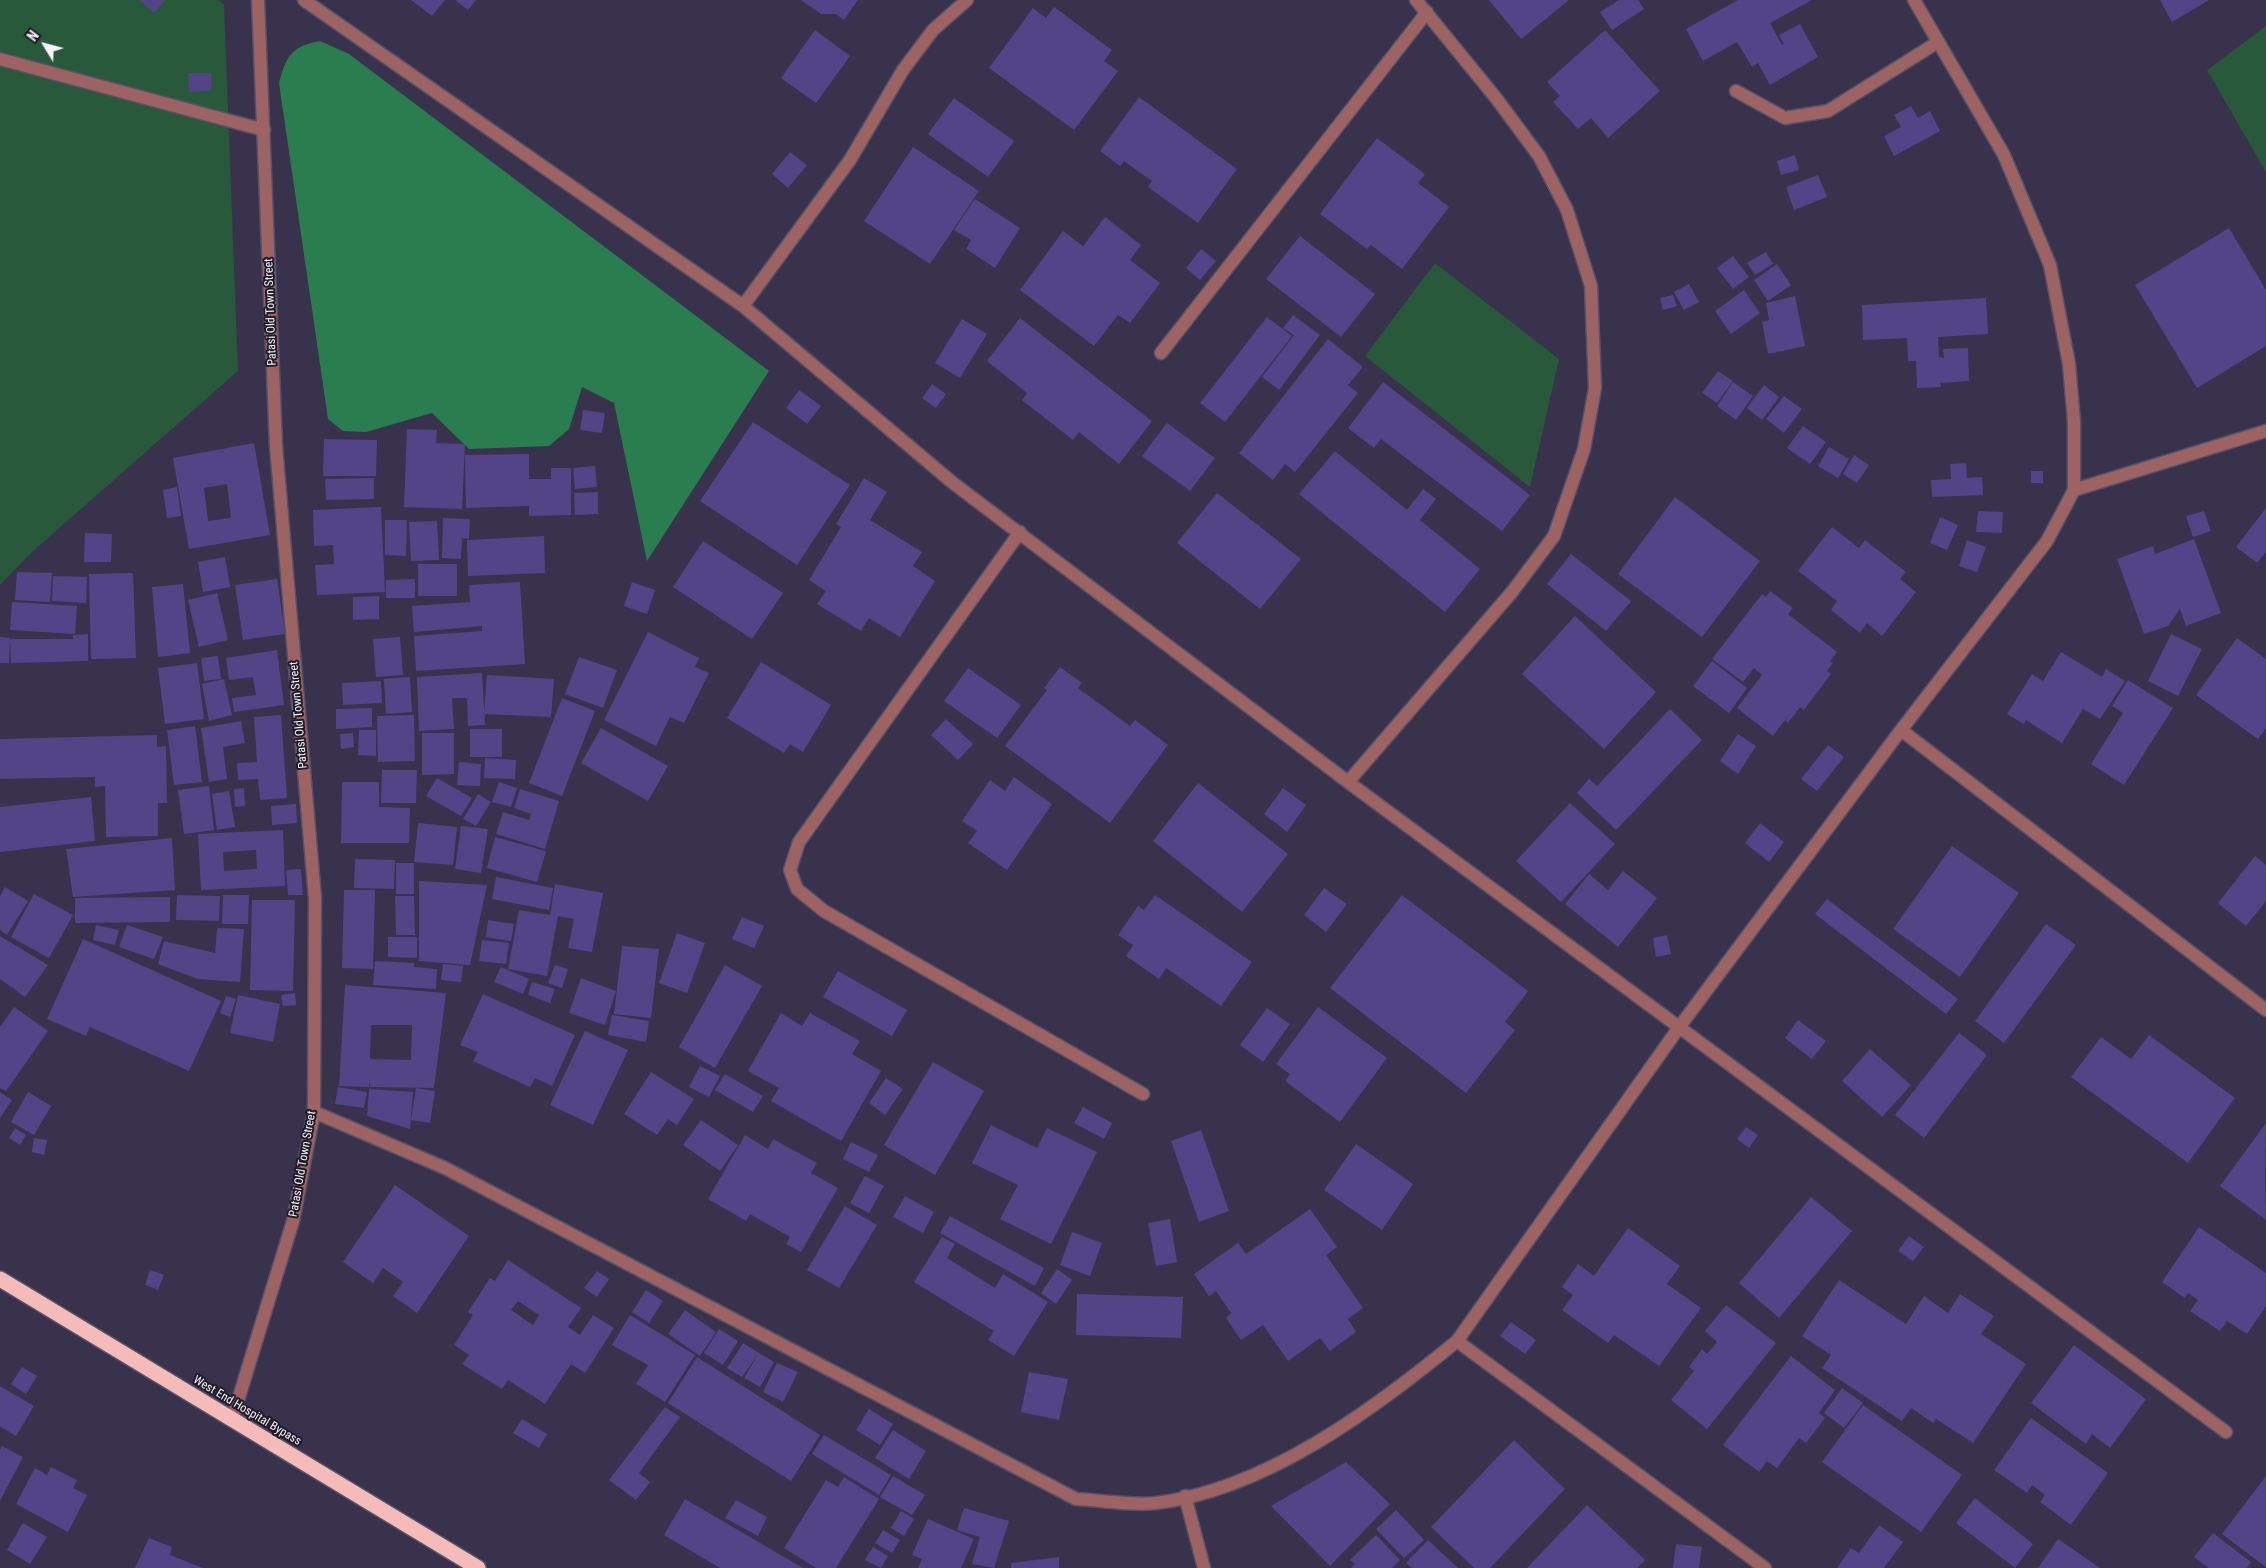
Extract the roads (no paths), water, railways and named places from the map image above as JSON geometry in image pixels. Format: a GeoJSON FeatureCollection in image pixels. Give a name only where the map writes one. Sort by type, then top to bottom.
{"type":"FeatureCollection","features":[{"type":"Feature","properties":{"kind":"highway","name":"West End Hospital Bypass"},"geometry":{"type":"LineString","coordinates":[[0,1279],[478,1568]]}},
{"type":"Feature","properties":{"kind":"street","name":"Patasi Old Town Street"},"geometry":{"type":"LineString","coordinates":[[232,1420],[294,1221],[314,1112],[315,898],[276,446],[258,0]]}},
{"type":"Feature","properties":{"kind":"street"},"geometry":{"type":"LineString","coordinates":[[304,0],[743,306],[953,482],[1348,782],[2226,1432]]}},
{"type":"Feature","properties":{"kind":"street"},"geometry":{"type":"LineString","coordinates":[[743,306],[850,160],[903,70],[933,30],[967,0]]}},
{"type":"Feature","properties":{"kind":"street"},"geometry":{"type":"LineString","coordinates":[[1348,782],[1512,592],[1554,536],[1584,449],[1595,388],[1591,286],[1567,210],[1539,156],[1416,0]]}},
{"type":"Feature","properties":{"kind":"street"},"geometry":{"type":"LineString","coordinates":[[314,1112],[445,1168],[1076,1499],[1154,1503],[1221,1488],[1310,1448],[1414,1376],[1456,1341],[1680,1026],[1901,730],[2047,541],[2074,490],[2074,422],[2069,364],[2050,265],[2004,155],[1914,0]]}},
{"type":"Feature","properties":{"kind":"street"},"geometry":{"type":"LineString","coordinates":[[1161,352],[1427,12]]}},
{"type":"Feature","properties":{"kind":"street"},"geometry":{"type":"LineString","coordinates":[[1736,91],[1785,118],[1828,111],[1938,42]]}},
{"type":"Feature","properties":{"kind":"street"},"geometry":{"type":"LineString","coordinates":[[0,59],[264,130]]}},
{"type":"Feature","properties":{"kind":"street"},"geometry":{"type":"LineString","coordinates":[[2074,490],[2266,431]]}},
{"type":"Feature","properties":{"kind":"street"},"geometry":{"type":"LineString","coordinates":[[1020,532],[799,842],[790,870],[797,890],[824,911],[1143,1094]]}},
{"type":"Feature","properties":{"kind":"street"},"geometry":{"type":"LineString","coordinates":[[1901,730],[2266,1010]]}},
{"type":"Feature","properties":{"kind":"street"},"geometry":{"type":"LineString","coordinates":[[1456,1341],[1765,1568]]}},
{"type":"Feature","properties":{"kind":"street"},"geometry":{"type":"LineString","coordinates":[[1185,1496],[1204,1568]]}}]}
